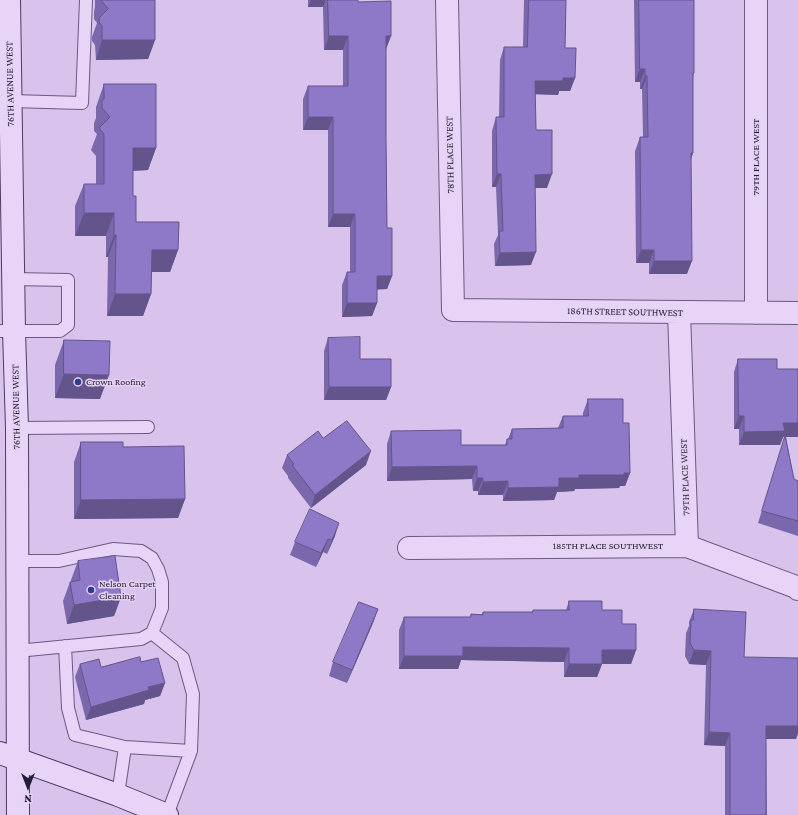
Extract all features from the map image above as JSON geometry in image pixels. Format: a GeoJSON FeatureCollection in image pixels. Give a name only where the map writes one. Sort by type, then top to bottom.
{"type":"FeatureCollection","features":[{"type":"Feature","properties":{"kind":"street","name":"76TH AVENUE WEST"},"geometry":{"type":"LineString","coordinates":[[9,0],[13,279],[7,331],[17,428],[17,651],[10,756],[18,815]]}},
{"type":"Feature","properties":{"kind":"street","name":"78TH PLACE WEST"},"geometry":{"type":"LineString","coordinates":[[448,0],[453,310]]}},
{"type":"Feature","properties":{"kind":"street","name":"79TH PLACE WEST"},"geometry":{"type":"LineString","coordinates":[[756,0],[756,313]]}},
{"type":"Feature","properties":{"kind":"street","name":"186TH STREET SOUTHWEST"},"geometry":{"type":"LineString","coordinates":[[453,310],[798,313]]}},
{"type":"Feature","properties":{"kind":"street","name":"79TH PLACE WEST"},"geometry":{"type":"LineString","coordinates":[[679,312],[687,546]]}},
{"type":"Feature","properties":{"kind":"street","name":"185TH PLACE SOUTHWEST"},"geometry":{"type":"LineString","coordinates":[[409,548],[687,546],[798,589]]}},
{"type":"Feature","properties":{"kind":"street"},"geometry":{"type":"LineString","coordinates":[[10,756],[118,795],[167,815]]}},
{"type":"Feature","properties":{"kind":"lane"},"geometry":{"type":"LineString","coordinates":[[11,101],[82,103],[86,0]]}},
{"type":"Feature","properties":{"kind":"lane"},"geometry":{"type":"LineString","coordinates":[[7,331],[60,330],[68,324],[68,280],[13,279]]}},
{"type":"Feature","properties":{"kind":"lane"},"geometry":{"type":"LineString","coordinates":[[17,428],[148,427]]}},
{"type":"Feature","properties":{"kind":"lane"},"geometry":{"type":"LineString","coordinates":[[16,561],[59,561],[113,549],[141,552],[152,558],[158,569],[162,582],[162,608],[152,633],[141,639],[17,651]]}},
{"type":"Feature","properties":{"kind":"lane"},"geometry":{"type":"LineString","coordinates":[[152,633],[183,658],[193,694],[191,751],[167,815]]}},
{"type":"Feature","properties":{"kind":"lane"},"geometry":{"type":"LineString","coordinates":[[65,646],[68,708],[75,735],[125,747],[191,751]]}},
{"type":"Feature","properties":{"kind":"lane"},"geometry":{"type":"LineString","coordinates":[[118,795],[125,747]]}},
{"type":"Feature","properties":{"kind":"building"},"geometry":{"type":"Polygon","coordinates":[[[101,0],[155,0],[155,40],[102,40],[102,26],[99,22],[99,18],[108,9],[101,0]]]}},
{"type":"Feature","properties":{"kind":"building"},"geometry":{"type":"Polygon","coordinates":[[[328,0],[358,0],[358,2],[391,1],[391,36],[386,36],[386,139],[387,228],[392,228],[392,276],[377,276],[377,303],[347,303],[347,272],[355,272],[355,214],[333,214],[333,117],[308,117],[308,86],[348,86],[348,36],[329,36],[328,0]]]}},
{"type":"Feature","properties":{"kind":"building"},"geometry":{"type":"Polygon","coordinates":[[[529,0],[566,0],[565,48],[576,48],[575,78],[563,78],[563,81],[535,81],[536,130],[552,130],[552,174],[535,175],[536,252],[500,253],[499,231],[503,231],[501,174],[497,174],[496,117],[504,117],[504,47],[527,47],[529,0]]]}},
{"type":"Feature","properties":{"kind":"building"},"geometry":{"type":"Polygon","coordinates":[[[639,0],[694,0],[693,153],[691,153],[692,261],[654,261],[654,250],[641,250],[640,137],[648,137],[647,76],[645,76],[645,69],[640,69],[639,0]]]}},
{"type":"Feature","properties":{"kind":"building"},"geometry":{"type":"Polygon","coordinates":[[[104,84],[156,84],[156,148],[133,148],[133,196],[136,196],[136,222],[179,222],[178,250],[152,250],[151,294],[115,294],[116,235],[114,235],[114,213],[84,213],[84,184],[104,184],[104,134],[99,128],[110,117],[102,108],[102,101],[104,99],[104,84]]]}},
{"type":"Feature","properties":{"kind":"building"},"geometry":{"type":"Polygon","coordinates":[[[360,337],[360,359],[391,359],[391,387],[329,387],[328,338],[360,337]]]}},
{"type":"Feature","properties":{"kind":"building"},"geometry":{"type":"Polygon","coordinates":[[[64,340],[110,341],[109,375],[64,374],[64,340]]]}},
{"type":"Feature","properties":{"kind":"building"},"geometry":{"type":"Polygon","coordinates":[[[738,359],[777,359],[777,369],[798,369],[798,423],[783,423],[785,431],[744,432],[744,416],[739,416],[738,359]]]}},
{"type":"Feature","properties":{"kind":"building"},"geometry":{"type":"Polygon","coordinates":[[[588,399],[623,399],[623,423],[629,423],[630,473],[624,473],[624,475],[579,475],[579,478],[559,478],[559,487],[508,488],[508,481],[483,482],[483,478],[477,478],[477,466],[392,467],[391,431],[461,430],[461,445],[507,445],[507,439],[512,439],[512,429],[563,428],[563,416],[588,416],[588,399]]]}},
{"type":"Feature","properties":{"kind":"building"},"geometry":{"type":"Polygon","coordinates":[[[347,421],[371,451],[315,495],[292,465],[294,464],[287,455],[318,431],[323,438],[347,421]]]}},
{"type":"Feature","properties":{"kind":"building"},"geometry":{"type":"Polygon","coordinates":[[[785,436],[794,479],[798,481],[798,521],[762,511],[785,436]]]}},
{"type":"Feature","properties":{"kind":"building"},"geometry":{"type":"Polygon","coordinates":[[[81,442],[123,442],[123,447],[184,446],[185,499],[81,500],[81,442]]]}},
{"type":"Feature","properties":{"kind":"building"},"geometry":{"type":"Polygon","coordinates":[[[310,509],[339,523],[332,540],[328,539],[321,553],[295,542],[310,509]]]}},
{"type":"Feature","properties":{"kind":"building"},"geometry":{"type":"Polygon","coordinates":[[[115,556],[121,597],[74,605],[70,582],[80,580],[78,561],[115,556]]]}},
{"type":"Feature","properties":{"kind":"building"},"geometry":{"type":"Polygon","coordinates":[[[569,601],[602,601],[602,610],[622,610],[622,624],[636,624],[636,650],[602,650],[602,664],[569,664],[569,648],[463,647],[463,656],[404,656],[404,617],[471,617],[471,614],[483,615],[483,612],[569,610],[569,601]]]}},
{"type":"Feature","properties":{"kind":"building"},"geometry":{"type":"Polygon","coordinates":[[[359,602],[378,609],[352,670],[333,662],[359,602]]]}},
{"type":"Feature","properties":{"kind":"building"},"geometry":{"type":"Polygon","coordinates":[[[694,609],[746,612],[744,657],[798,658],[798,726],[766,726],[766,815],[730,815],[730,733],[709,732],[711,651],[694,650],[690,643],[691,620],[693,620],[694,609]]]}},
{"type":"Feature","properties":{"kind":"building"},"geometry":{"type":"Polygon","coordinates":[[[140,657],[141,662],[158,658],[165,683],[148,687],[149,690],[91,707],[80,664],[99,659],[101,667],[140,657]]]}},
{"type":"Feature","properties":{"kind":"place","name":"Crown Roofing"},"geometry":{"type":"Point","coordinates":[78,382]}},
{"type":"Feature","properties":{"kind":"place","name":"Nelson Carpet Cleaning"},"geometry":{"type":"Point","coordinates":[91,590]}}]}
